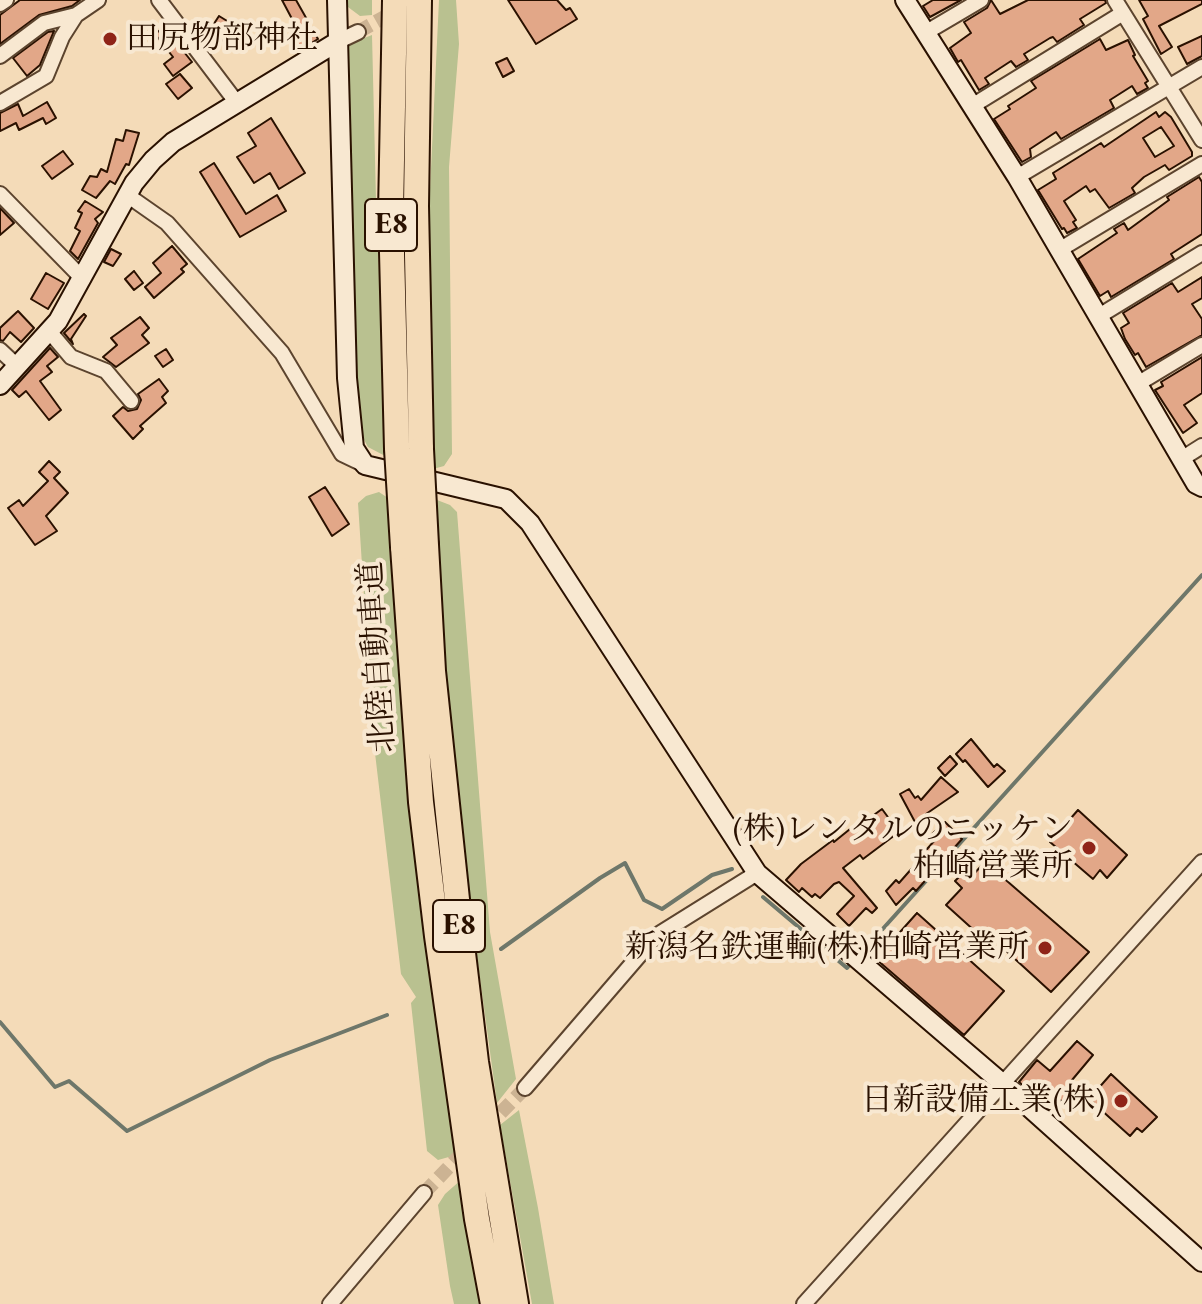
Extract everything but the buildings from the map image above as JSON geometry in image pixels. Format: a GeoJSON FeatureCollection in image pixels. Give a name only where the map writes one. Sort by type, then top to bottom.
{"type":"FeatureCollection","features":[{"type":"Feature","properties":{"kind":"highway"},"geometry":{"type":"LineString","coordinates":[[383,0],[391,213]]}},
{"type":"Feature","properties":{"kind":"highway","name":"北陸自動車道"},"geometry":{"type":"LineString","coordinates":[[395,0],[391,213],[414,546],[421,802],[474,1203],[493,1304]]}},
{"type":"Feature","properties":{"kind":"highway","name":"北陸自動車道"},"geometry":{"type":"LineString","coordinates":[[409,449],[419,0]]}},
{"type":"Feature","properties":{"kind":"highway"},"geometry":{"type":"LineString","coordinates":[[417,79],[426,0]]}},
{"type":"Feature","properties":{"kind":"highway","name":"北陸自動車道"},"geometry":{"type":"LineString","coordinates":[[414,546],[433,671],[479,1077],[516,1304]]}},
{"type":"Feature","properties":{"kind":"street"},"geometry":{"type":"LineString","coordinates":[[0,4],[6,0]]}},
{"type":"Feature","properties":{"kind":"street"},"geometry":{"type":"LineString","coordinates":[[0,56],[44,23],[76,15],[98,0]]}},
{"type":"Feature","properties":{"kind":"street"},"geometry":{"type":"LineString","coordinates":[[159,0],[237,103]]}},
{"type":"Feature","properties":{"kind":"street"},"geometry":{"type":"LineString","coordinates":[[337,0],[347,378],[354,448],[365,465]]}},
{"type":"Feature","properties":{"kind":"street"},"geometry":{"type":"LineString","coordinates":[[905,0],[1017,177],[1196,484],[1202,487]]}},
{"type":"Feature","properties":{"kind":"street"},"geometry":{"type":"LineString","coordinates":[[925,33],[981,0]]}},
{"type":"Feature","properties":{"kind":"street"},"geometry":{"type":"LineString","coordinates":[[972,106],[1119,6],[1202,140]]}},
{"type":"Feature","properties":{"kind":"street"},"geometry":{"type":"LineString","coordinates":[[0,103],[46,76],[62,37],[76,15]]}},
{"type":"Feature","properties":{"kind":"street"},"geometry":{"type":"LineString","coordinates":[[0,385],[58,321],[134,183],[153,160],[173,142],[358,32]]}},
{"type":"Feature","properties":{"kind":"street"},"geometry":{"type":"LineString","coordinates":[[1017,177],[1202,67]]}},
{"type":"Feature","properties":{"kind":"street"},"geometry":{"type":"LineString","coordinates":[[1059,250],[1202,164]]}},
{"type":"Feature","properties":{"kind":"street"},"geometry":{"type":"LineString","coordinates":[[0,194],[83,279]]}},
{"type":"Feature","properties":{"kind":"street"},"geometry":{"type":"LineString","coordinates":[[127,195],[167,223],[282,353],[342,454],[365,465],[506,499],[530,523],[757,873],[1002,1083],[1202,1262]]}},
{"type":"Feature","properties":{"kind":"street"},"geometry":{"type":"LineString","coordinates":[[1099,316],[1202,253]]}},
{"type":"Feature","properties":{"kind":"street"},"geometry":{"type":"LineString","coordinates":[[49,331],[71,357],[106,371],[131,401]]}},
{"type":"Feature","properties":{"kind":"street"},"geometry":{"type":"LineString","coordinates":[[1139,383],[1202,345]]}},
{"type":"Feature","properties":{"kind":"street"},"geometry":{"type":"LineString","coordinates":[[0,350],[17,366]]}},
{"type":"Feature","properties":{"kind":"street"},"geometry":{"type":"LineString","coordinates":[[1183,458],[1202,446]]}},
{"type":"Feature","properties":{"kind":"street"},"geometry":{"type":"LineString","coordinates":[[804,1304],[1202,862]]}},
{"type":"Feature","properties":{"kind":"street"},"geometry":{"type":"LineString","coordinates":[[525,1088],[656,936],[757,873]]}},
{"type":"Feature","properties":{"kind":"street"},"geometry":{"type":"LineString","coordinates":[[330,1304],[424,1193]]}},
{"type":"Feature","properties":{"kind":"green space"},"geometry":{"type":"Polygon","coordinates":[[[344,0],[372,0],[372,15],[360,16],[344,4],[344,0]]]}},
{"type":"Feature","properties":{"kind":"green space"},"geometry":{"type":"Polygon","coordinates":[[[439,0],[456,0],[459,44],[449,167],[452,454],[444,466],[433,469],[428,346],[429,211],[439,0]]]}},
{"type":"Feature","properties":{"kind":"green space"},"geometry":{"type":"Polygon","coordinates":[[[372,35],[387,457],[368,447],[362,436],[358,393],[346,52],[349,44],[372,35]]]}},
{"type":"Feature","properties":{"kind":"green space"},"geometry":{"type":"Polygon","coordinates":[[[379,492],[388,498],[389,546],[413,832],[456,1155],[438,1160],[427,1151],[411,1003],[416,997],[401,974],[373,736],[358,503],[366,496],[379,492]]]}},
{"type":"Feature","properties":{"kind":"green space"},"geometry":{"type":"Polygon","coordinates":[[[437,500],[450,505],[457,512],[490,932],[516,1079],[497,1103],[460,832],[447,691],[437,500]]]}},
{"type":"Feature","properties":{"kind":"green space"},"geometry":{"type":"Polygon","coordinates":[[[519,1110],[554,1304],[532,1304],[500,1125],[519,1110]]]}},
{"type":"Feature","properties":{"kind":"green space"},"geometry":{"type":"Polygon","coordinates":[[[462,1179],[482,1304],[454,1304],[450,1286],[438,1205],[462,1179]]]}},
{"type":"Feature","properties":{"kind":"waterway"},"geometry":{"type":"LineString","coordinates":[[861,953],[1202,575]]}},
{"type":"Feature","properties":{"kind":"waterway"},"geometry":{"type":"LineString","coordinates":[[501,949],[625,863],[644,900],[662,909],[712,875],[732,869]]}},
{"type":"Feature","properties":{"kind":"waterway"},"geometry":{"type":"LineString","coordinates":[[763,897],[847,968],[852,962]]}},
{"type":"Feature","properties":{"kind":"waterway"},"geometry":{"type":"LineString","coordinates":[[0,1022],[55,1087],[69,1081],[127,1131],[270,1060],[387,1015]]}},
{"type":"Feature","properties":{"kind":"tunnel"},"geometry":{"type":"LineString","coordinates":[[358,32],[399,9]]}},
{"type":"Feature","properties":{"kind":"tunnel"},"geometry":{"type":"LineString","coordinates":[[486,1128],[525,1088]]}},
{"type":"Feature","properties":{"kind":"tunnel"},"geometry":{"type":"LineString","coordinates":[[424,1193],[469,1146]]}},
{"type":"Feature","properties":{"kind":"place","name":"田尻物部神社"},"geometry":{"type":"Point","coordinates":[110,39]}},
{"type":"Feature","properties":{"kind":"place","name":"(株)レンタルのニッケン 柏崎営業所"},"geometry":{"type":"Point","coordinates":[1089,848]}},
{"type":"Feature","properties":{"kind":"place","name":"新潟名鉄運輸(株)柏崎営業所"},"geometry":{"type":"Point","coordinates":[1045,948]}},
{"type":"Feature","properties":{"kind":"place","name":"日新設備工業(株)"},"geometry":{"type":"Point","coordinates":[1121,1101]}}]}
